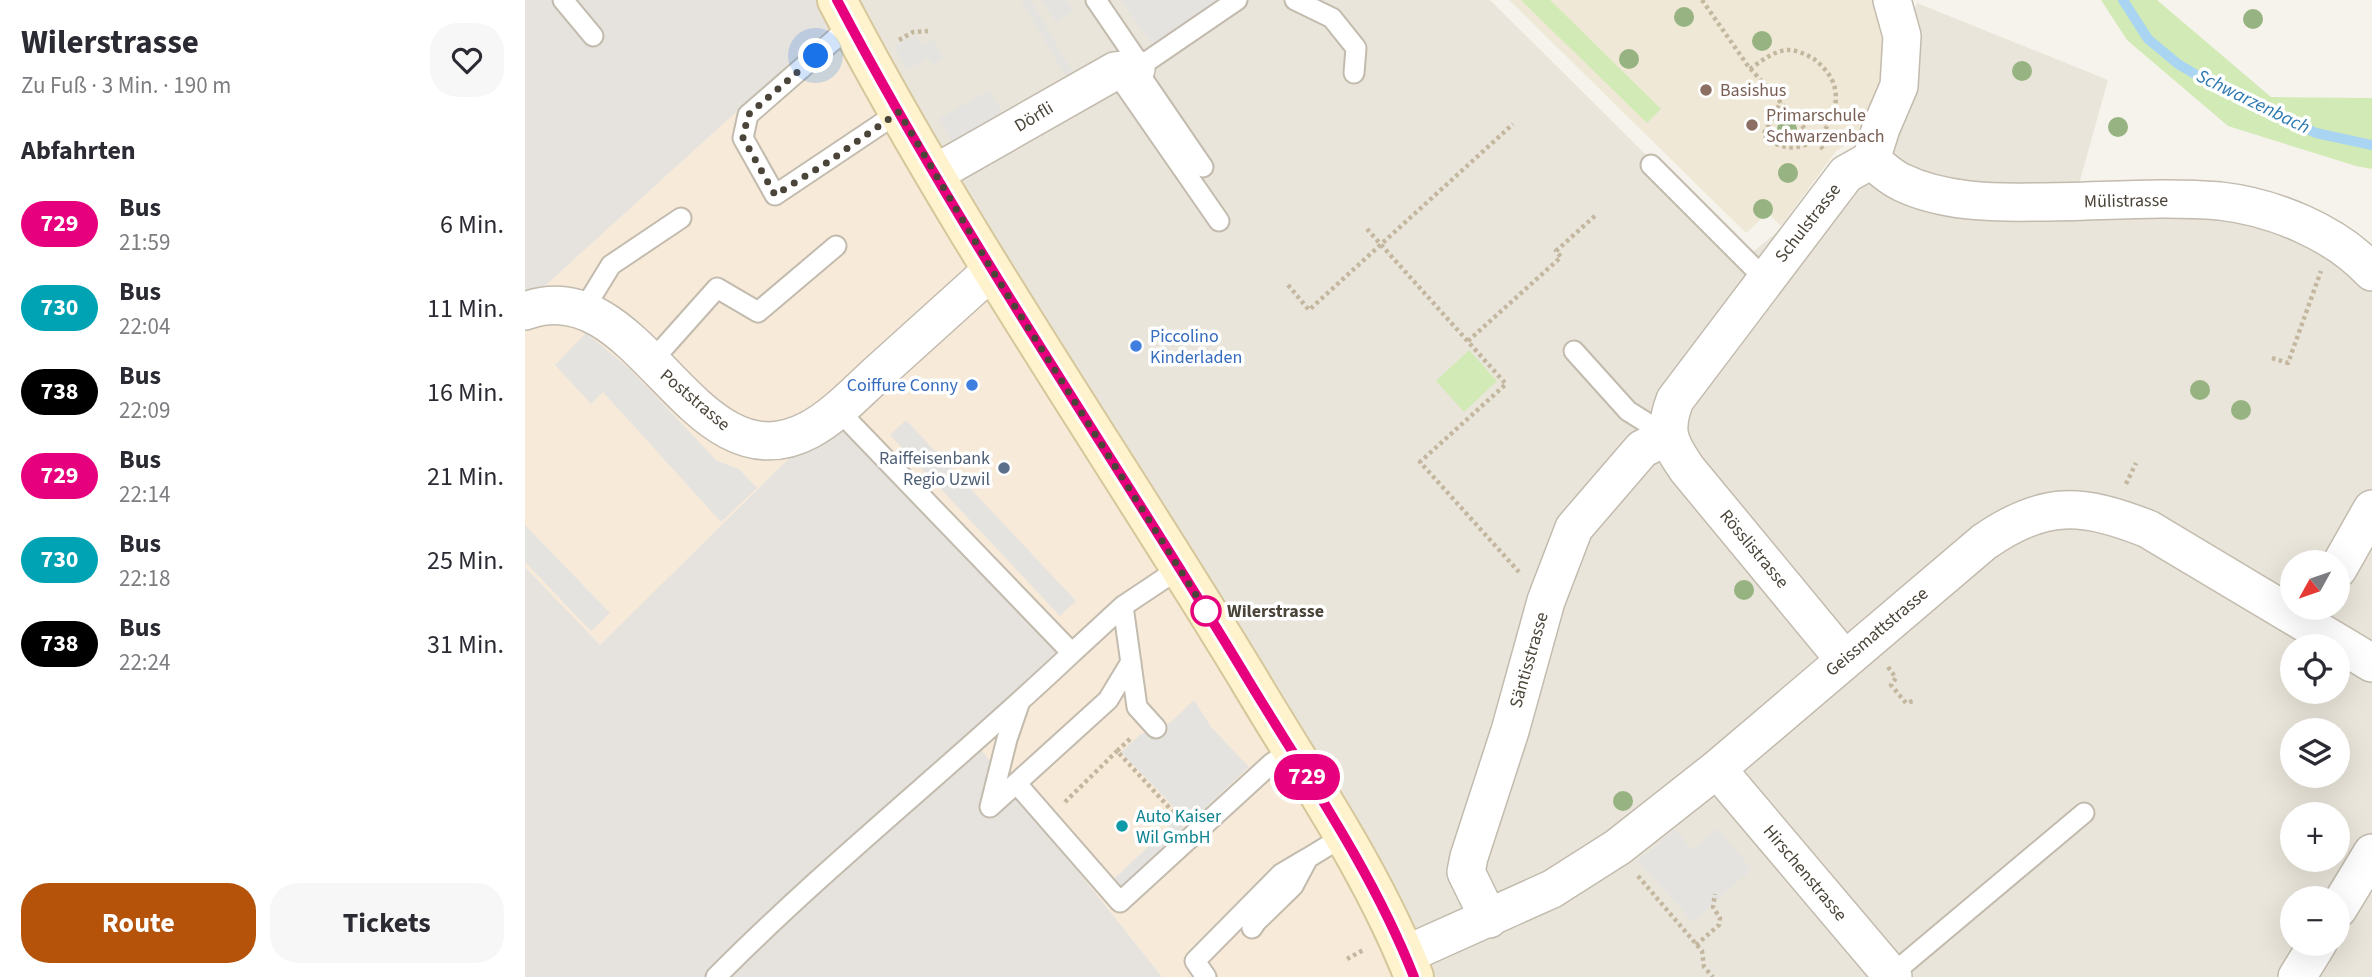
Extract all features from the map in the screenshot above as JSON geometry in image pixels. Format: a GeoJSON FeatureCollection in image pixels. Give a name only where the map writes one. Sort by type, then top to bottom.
{"type":"FeatureCollection","features":[{"type":"Feature","properties":{"kind":"main road"},"geometry":{"type":"LineString","coordinates":[[844,12],[934,174],[992,270],[1180,568],[1344,836],[1378,895],[1410,966]]}},
{"type":"Feature","properties":{"kind":"street"},"geometry":{"type":"LineString","coordinates":[[1871,160],[1899,86],[1902,36],[1892,0]]}},
{"type":"Feature","properties":{"kind":"street","name":"Dörfli"},"geometry":{"type":"LineString","coordinates":[[934,174],[1131,69]]}},
{"type":"Feature","properties":{"kind":"street","name":"Mülistrasse"},"geometry":{"type":"LineString","coordinates":[[1871,160],[1900,182],[1939,194],[1997,203],[2220,201],[2255,208],[2309,226],[2357,256],[2372,272]]}},
{"type":"Feature","properties":{"kind":"street","name":"Schulstrasse"},"geometry":{"type":"LineString","coordinates":[[1668,436],[1669,416],[1675,400],[1846,174],[1871,160]]}},
{"type":"Feature","properties":{"kind":"street","name":"Poststrasse"},"geometry":{"type":"LineString","coordinates":[[525,311],[543,305],[562,304],[583,309],[603,320],[714,421],[749,439],[768,442],[809,430],[838,410],[992,270]]}},
{"type":"Feature","properties":{"kind":"street","name":"Säntisstrasse"},"geometry":{"type":"LineString","coordinates":[[1489,919],[1467,872],[1469,857],[1510,731],[1546,601],[1574,528],[1642,449],[1668,436]]}},
{"type":"Feature","properties":{"kind":"street","name":"Rösslistrasse"},"geometry":{"type":"LineString","coordinates":[[1668,436],[1687,469],[1844,659]]}},
{"type":"Feature","properties":{"kind":"street","name":"Geissmattstrasse"},"geometry":{"type":"LineString","coordinates":[[1410,966],[1489,919],[1552,889],[1618,847],[1717,769],[1844,659],[2008,525],[2058,509],[2114,516],[2148,530],[2280,600]]}},
{"type":"Feature","properties":{"kind":"street"},"geometry":{"type":"LineString","coordinates":[[2349,550],[2372,509]]}},
{"type":"Feature","properties":{"kind":"street","name":"Geissmattstrasse"},"geometry":{"type":"LineString","coordinates":[[2316,620],[2372,663]]}},
{"type":"Feature","properties":{"kind":"street","name":"Hirschenstrasse"},"geometry":{"type":"LineString","coordinates":[[1717,769],[1892,976]]}},
{"type":"Feature","properties":{"kind":"street"},"geometry":{"type":"LineString","coordinates":[[2350,889],[2372,853]]}},
{"type":"Feature","properties":{"kind":"street"},"geometry":{"type":"LineString","coordinates":[[2298,977],[2310,956]]}},
{"type":"Feature","properties":{"kind":"lane"},"geometry":{"type":"LineString","coordinates":[[563,0],[593,36]]}},
{"type":"Feature","properties":{"kind":"lane"},"geometry":{"type":"LineString","coordinates":[[1096,0],[1131,69],[1219,221]]}},
{"type":"Feature","properties":{"kind":"lane"},"geometry":{"type":"LineString","coordinates":[[1131,69],[1210,13],[1237,0]]}},
{"type":"Feature","properties":{"kind":"lane"},"geometry":{"type":"LineString","coordinates":[[1295,0],[1332,18],[1349,38],[1356,48],[1354,73]]}},
{"type":"Feature","properties":{"kind":"lane"},"geometry":{"type":"LineString","coordinates":[[844,12],[748,115],[743,138],[775,195],[899,112]]}},
{"type":"Feature","properties":{"kind":"lane"},"geometry":{"type":"LineString","coordinates":[[1131,69],[1203,167]]}},
{"type":"Feature","properties":{"kind":"lane"},"geometry":{"type":"LineString","coordinates":[[1651,165],[1765,279]]}},
{"type":"Feature","properties":{"kind":"lane"},"geometry":{"type":"LineString","coordinates":[[583,309],[611,265],[681,218]]}},
{"type":"Feature","properties":{"kind":"lane"},"geometry":{"type":"LineString","coordinates":[[651,362],[717,288],[758,312],[836,246]]}},
{"type":"Feature","properties":{"kind":"lane"},"geometry":{"type":"LineString","coordinates":[[1574,351],[1628,411],[1668,436]]}},
{"type":"Feature","properties":{"kind":"lane"},"geometry":{"type":"LineString","coordinates":[[838,410],[1072,653]]}},
{"type":"Feature","properties":{"kind":"lane"},"geometry":{"type":"LineString","coordinates":[[716,977],[761,931],[1019,703],[1123,606],[1180,568]]}},
{"type":"Feature","properties":{"kind":"lane"},"geometry":{"type":"LineString","coordinates":[[1123,606],[1137,707],[1156,728]]}},
{"type":"Feature","properties":{"kind":"lane"},"geometry":{"type":"LineString","coordinates":[[1019,703],[990,807],[1108,701],[1131,662]]}},
{"type":"Feature","properties":{"kind":"lane"},"geometry":{"type":"LineString","coordinates":[[1017,784],[1120,902],[1223,799],[1291,751]]}},
{"type":"Feature","properties":{"kind":"lane"},"geometry":{"type":"LineString","coordinates":[[1892,976],[2084,813]]}},
{"type":"Feature","properties":{"kind":"lane"},"geometry":{"type":"LineString","coordinates":[[1206,977],[1195,961],[1281,874],[1344,836]]}},
{"type":"Feature","properties":{"kind":"lane"},"geometry":{"type":"LineString","coordinates":[[1252,928],[1293,886],[1308,858]]}},
{"type":"Feature","properties":{"kind":"path"},"geometry":{"type":"LineString","coordinates":[[1702,0],[1750,69],[1824,150]]}},
{"type":"Feature","properties":{"kind":"path"},"geometry":{"type":"LineString","coordinates":[[889,46],[913,32],[928,30]]}},
{"type":"Feature","properties":{"kind":"path"},"geometry":{"type":"LineString","coordinates":[[1750,69],[1769,56],[1788,50],[1807,54],[1825,67],[1835,88],[1834,112],[1827,128],[1815,140],[1799,148],[1781,146],[1763,135],[1781,102]]}},
{"type":"Feature","properties":{"kind":"path"},"geometry":{"type":"LineString","coordinates":[[1289,285],[1309,310],[1513,124]]}},
{"type":"Feature","properties":{"kind":"path"},"geometry":{"type":"LineString","coordinates":[[1468,341],[1561,257],[1556,251],[1597,214]]}},
{"type":"Feature","properties":{"kind":"path"},"geometry":{"type":"LineString","coordinates":[[1367,229],[1506,384],[1420,463],[1546,601]]}},
{"type":"Feature","properties":{"kind":"path"},"geometry":{"type":"LineString","coordinates":[[2272,358],[2288,363],[2332,241]]}},
{"type":"Feature","properties":{"kind":"path"},"geometry":{"type":"LineString","coordinates":[[1885,663],[1896,678],[1891,685],[1906,703],[1913,701]]}},
{"type":"Feature","properties":{"kind":"path"},"geometry":{"type":"LineString","coordinates":[[1048,819],[1117,751]]}},
{"type":"Feature","properties":{"kind":"path"},"geometry":{"type":"LineString","coordinates":[[1637,874],[1702,951],[1704,967],[1713,977]]}},
{"type":"Feature","properties":{"kind":"path"},"geometry":{"type":"LineString","coordinates":[[1696,945],[1719,925],[1720,918],[1713,907],[1716,894]]}},
{"type":"Feature","properties":{"kind":"shaded area"},"geometry":{"type":"Polygon","coordinates":[[[525,0],[837,0],[844,14],[525,304],[525,0]]]}},
{"type":"Feature","properties":{"kind":"shaded area"},"geometry":{"type":"Polygon","coordinates":[[[837,0],[1490,0],[1748,256],[1847,174],[1917,3],[2108,80],[2074,202],[2219,201],[2372,272],[2372,977],[1414,977],[837,0]]]}},
{"type":"Feature","properties":{"kind":"shaded area"},"geometry":{"type":"Polygon","coordinates":[[[1021,0],[1031,0],[1075,76],[1068,80],[1021,0]]]}},
{"type":"Feature","properties":{"kind":"shaded area"},"geometry":{"type":"Polygon","coordinates":[[[1041,0],[1067,0],[1074,10],[1057,23],[1041,0]]]}},
{"type":"Feature","properties":{"kind":"shaded area"},"geometry":{"type":"Polygon","coordinates":[[[1121,0],[1219,0],[1153,46],[1121,0]]]}},
{"type":"Feature","properties":{"kind":"shaded area","name":"Primarschule Schwarzenbach"},"geometry":{"type":"Polygon","coordinates":[[[1509,0],[1874,0],[1886,42],[1882,91],[1861,136],[1836,151],[1781,226],[1768,213],[1746,233],[1509,0]]]}},
{"type":"Feature","properties":{"kind":"shaded area"},"geometry":{"type":"Polygon","coordinates":[[[844,14],[1414,977],[1162,977],[976,743],[838,410],[600,645],[525,567],[525,304],[844,14]]]}},
{"type":"Feature","properties":{"kind":"shaded area"},"geometry":{"type":"Polygon","coordinates":[[[916,35],[922,45],[933,39],[944,59],[933,65],[928,58],[907,70],[894,47],[916,35]]]}},
{"type":"Feature","properties":{"kind":"shaded area"},"geometry":{"type":"Polygon","coordinates":[[[989,90],[1002,112],[952,142],[939,119],[989,90]]]}},
{"type":"Feature","properties":{"kind":"shaded area"},"geometry":{"type":"Polygon","coordinates":[[[586,333],[630,369],[717,461],[739,469],[757,488],[721,522],[603,392],[591,404],[555,365],[586,333]]]}},
{"type":"Feature","properties":{"kind":"shaded area"},"geometry":{"type":"Polygon","coordinates":[[[838,410],[1072,653],[976,743],[1162,977],[525,977],[525,567],[600,645],[838,410]]]}},
{"type":"Feature","properties":{"kind":"shaded area"},"geometry":{"type":"Polygon","coordinates":[[[906,420],[1076,601],[1060,616],[890,435],[906,420]]]}},
{"type":"Feature","properties":{"kind":"shaded area"},"geometry":{"type":"Polygon","coordinates":[[[525,525],[610,613],[591,631],[525,562],[525,525]]]}},
{"type":"Feature","properties":{"kind":"shaded area"},"geometry":{"type":"Polygon","coordinates":[[[1194,700],[1211,727],[1249,767],[1189,823],[1121,752],[1141,734],[1170,723],[1194,700]]]}},
{"type":"Feature","properties":{"kind":"shaded area"},"geometry":{"type":"Polygon","coordinates":[[[1176,820],[1184,828],[1120,888],[1113,880],[1176,820]]]}},
{"type":"Feature","properties":{"kind":"shaded area"},"geometry":{"type":"Polygon","coordinates":[[[1674,829],[1693,850],[1717,829],[1752,869],[1693,922],[1638,861],[1674,829]]]}},
{"type":"Feature","properties":{"kind":"green space"},"geometry":{"type":"Polygon","coordinates":[[[1521,0],[1550,0],[1661,109],[1647,123],[1521,0]]]}},
{"type":"Feature","properties":{"kind":"green space"},"geometry":{"type":"Polygon","coordinates":[[[2101,0],[2157,0],[2271,97],[2372,98],[2372,169],[2228,126],[2127,40],[2101,0]]]}},
{"type":"Feature","properties":{"kind":"green space"},"geometry":{"type":"Polygon","coordinates":[[[1469,350],[1497,381],[1464,412],[1436,381],[1469,350]]]}},
{"type":"Feature","properties":{"kind":"waterway","name":"Schwarzenbach"},"geometry":{"type":"LineString","coordinates":[[2123,0],[2148,39],[2178,64],[2222,90],[2316,133],[2372,145]]}},
{"type":"Feature","properties":{"kind":"bus line","name":"729"},"geometry":{"type":"LineString","coordinates":[[837,0],[916,143],[992,270],[1180,568],[1344,836],[1378,895],[1414,977]]}},
{"type":"Feature","properties":{"kind":"place","name":"Basishus"},"geometry":{"type":"Point","coordinates":[1706,90]}},
{"type":"Feature","properties":{"kind":"place","name":"Primarschule Schwarzenbach"},"geometry":{"type":"Point","coordinates":[1752,125]}},
{"type":"Feature","properties":{"kind":"place","name":"Piccolino Kinderladen"},"geometry":{"type":"Point","coordinates":[1136,346]}},
{"type":"Feature","properties":{"kind":"place","name":"Coiffure Conny"},"geometry":{"type":"Point","coordinates":[972,385]}},
{"type":"Feature","properties":{"kind":"place","name":"Raiffeisenbank Regio Uzwil"},"geometry":{"type":"Point","coordinates":[1004,468]}},
{"type":"Feature","properties":{"kind":"place","name":"Wilerstrasse"},"geometry":{"type":"Point","coordinates":[1206,611]}},
{"type":"Feature","properties":{"kind":"place","name":"Auto Kaiser Wil GmbH"},"geometry":{"type":"Point","coordinates":[1122,826]}},
{"type":"Feature","properties":{"kind":"route"},"geometry":{"type":"LineString","coordinates":[[816,56],[748,115],[743,138],[775,195],[899,112],[992,270],[1206,611]]}}]}
